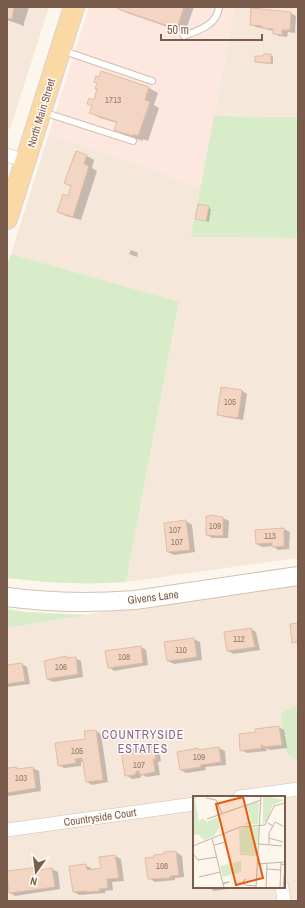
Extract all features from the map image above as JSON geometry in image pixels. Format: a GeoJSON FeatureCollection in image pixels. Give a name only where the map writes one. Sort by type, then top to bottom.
{"type":"FeatureCollection","features":[{"type":"Feature","properties":{"kind":"main road","name":"North Main Street"},"geometry":{"type":"LineString","coordinates":[[7,219],[74,7]]}},
{"type":"Feature","properties":{"kind":"street"},"geometry":{"type":"LineString","coordinates":[[7,155],[26,161]]}},
{"type":"Feature","properties":{"kind":"street","name":"Givens Lane"},"geometry":{"type":"LineString","coordinates":[[7,597],[27,600],[74,603],[108,602],[135,600],[298,576]]}},
{"type":"Feature","properties":{"kind":"street"},"geometry":{"type":"LineString","coordinates":[[254,796],[298,789]]}},
{"type":"Feature","properties":{"kind":"street","name":"Countryside Court"},"geometry":{"type":"LineString","coordinates":[[7,830],[193,804]]}},
{"type":"Feature","properties":{"kind":"street"},"geometry":{"type":"LineString","coordinates":[[282,888],[284,901]]}},
{"type":"Feature","properties":{"kind":"lane"},"geometry":{"type":"LineString","coordinates":[[184,36],[197,31],[208,24],[216,17],[219,7]]}},
{"type":"Feature","properties":{"kind":"lane"},"geometry":{"type":"LineString","coordinates":[[60,50],[152,81]]}},
{"type":"Feature","properties":{"kind":"lane"},"geometry":{"type":"LineString","coordinates":[[41,111],[133,140]]}},
{"type":"Feature","properties":{"kind":"shaded area"},"geometry":{"type":"Polygon","coordinates":[[[7,7],[49,7],[11,126],[7,132],[7,7]]]}},
{"type":"Feature","properties":{"kind":"shaded area"},"geometry":{"type":"Polygon","coordinates":[[[89,7],[235,7],[201,187],[49,133],[89,7]]]}},
{"type":"Feature","properties":{"kind":"shaded area"},"geometry":{"type":"Polygon","coordinates":[[[235,7],[298,7],[298,117],[214,116],[235,7]]]}},
{"type":"Feature","properties":{"kind":"shaded area"},"geometry":{"type":"Polygon","coordinates":[[[49,133],[201,187],[192,237],[298,238],[298,558],[126,582],[179,303],[11,254],[49,133]]]}},
{"type":"Feature","properties":{"kind":"shaded area"},"geometry":{"type":"Polygon","coordinates":[[[298,581],[298,901],[7,901],[7,628],[298,581]]]}},
{"type":"Feature","properties":{"kind":"green space"},"geometry":{"type":"Polygon","coordinates":[[[214,116],[298,117],[298,238],[191,237],[214,116]]]}},
{"type":"Feature","properties":{"kind":"green space"},"geometry":{"type":"Polygon","coordinates":[[[11,254],[179,302],[126,582],[66,583],[7,578],[7,264],[11,254]]]}},
{"type":"Feature","properties":{"kind":"green space"},"geometry":{"type":"Polygon","coordinates":[[[7,609],[26,612],[87,615],[7,628],[7,609]]]}},
{"type":"Feature","properties":{"kind":"green space"},"geometry":{"type":"Polygon","coordinates":[[[298,705],[298,761],[286,752],[281,713],[298,705]]]}},
{"type":"Feature","properties":{"kind":"building"},"geometry":{"type":"Polygon","coordinates":[[[7,7],[14,7],[12,19],[7,18],[7,7]]]}},
{"type":"Feature","properties":{"kind":"building"},"geometry":{"type":"Polygon","coordinates":[[[119,7],[184,7],[177,29],[118,9],[119,7]]]}},
{"type":"Feature","properties":{"kind":"building"},"geometry":{"type":"Polygon","coordinates":[[[251,8],[291,12],[290,30],[282,30],[282,35],[273,34],[273,29],[250,25],[251,8]]]}},
{"type":"Feature","properties":{"kind":"building"},"geometry":{"type":"Polygon","coordinates":[[[263,54],[271,54],[271,63],[255,62],[255,56],[263,56],[263,54]]]}},
{"type":"Feature","properties":{"kind":"building"},"geometry":{"type":"Polygon","coordinates":[[[101,71],[149,87],[145,100],[150,102],[138,136],[133,134],[133,136],[114,130],[117,122],[89,113],[92,106],[87,104],[89,98],[94,100],[97,83],[94,82],[96,76],[99,77],[101,71]]]}},
{"type":"Feature","properties":{"kind":"building"},"geometry":{"type":"Polygon","coordinates":[[[76,151],[87,155],[84,164],[89,166],[73,217],[57,212],[63,194],[68,196],[71,186],[64,183],[76,151]]]}},
{"type":"Feature","properties":{"kind":"building"},"geometry":{"type":"Polygon","coordinates":[[[198,204],[209,206],[206,221],[195,219],[198,204]]]}},
{"type":"Feature","properties":{"kind":"building"},"geometry":{"type":"Polygon","coordinates":[[[221,387],[242,390],[238,418],[217,415],[221,387]]]}},
{"type":"Feature","properties":{"kind":"building"},"geometry":{"type":"Polygon","coordinates":[[[210,515],[223,517],[223,536],[206,535],[206,516],[210,515]]]}},
{"type":"Feature","properties":{"kind":"building"},"geometry":{"type":"Polygon","coordinates":[[[186,520],[190,550],[167,552],[164,523],[186,520]]]}},
{"type":"Feature","properties":{"kind":"building"},"geometry":{"type":"Polygon","coordinates":[[[284,528],[284,546],[272,547],[272,543],[256,544],[255,530],[284,528]]]}},
{"type":"Feature","properties":{"kind":"building"},"geometry":{"type":"Polygon","coordinates":[[[298,623],[298,642],[292,643],[290,624],[298,623]]]}},
{"type":"Feature","properties":{"kind":"building"},"geometry":{"type":"Polygon","coordinates":[[[251,628],[255,647],[227,651],[224,632],[251,628]]]}},
{"type":"Feature","properties":{"kind":"building"},"geometry":{"type":"Polygon","coordinates":[[[194,638],[197,657],[167,661],[164,642],[194,638]]]}},
{"type":"Feature","properties":{"kind":"building"},"geometry":{"type":"Polygon","coordinates":[[[141,646],[143,663],[108,668],[105,651],[141,646]]]}},
{"type":"Feature","properties":{"kind":"building"},"geometry":{"type":"Polygon","coordinates":[[[66,656],[66,658],[76,657],[78,674],[47,679],[44,661],[66,656]]]}},
{"type":"Feature","properties":{"kind":"building"},"geometry":{"type":"Polygon","coordinates":[[[22,663],[25,681],[7,684],[7,665],[22,663]]]}},
{"type":"Feature","properties":{"kind":"building"},"geometry":{"type":"Polygon","coordinates":[[[279,726],[282,745],[263,747],[263,745],[261,745],[262,748],[240,751],[239,734],[255,732],[255,729],[279,726]]]}},
{"type":"Feature","properties":{"kind":"building"},"geometry":{"type":"Polygon","coordinates":[[[96,730],[103,780],[86,782],[82,758],[75,759],[76,763],[58,766],[55,743],[85,739],[84,731],[96,730]]]}},
{"type":"Feature","properties":{"kind":"building"},"geometry":{"type":"Polygon","coordinates":[[[154,746],[156,759],[153,759],[155,772],[140,775],[139,771],[137,771],[134,775],[125,776],[121,751],[154,746]]]}},
{"type":"Feature","properties":{"kind":"building"},"geometry":{"type":"Polygon","coordinates":[[[219,747],[221,762],[180,770],[177,752],[198,748],[198,750],[219,747]]]}},
{"type":"Feature","properties":{"kind":"building"},"geometry":{"type":"Polygon","coordinates":[[[17,767],[17,769],[33,767],[36,788],[7,793],[7,768],[17,767]]]}},
{"type":"Feature","properties":{"kind":"building"},"geometry":{"type":"Polygon","coordinates":[[[176,851],[179,875],[170,876],[170,878],[148,879],[145,858],[154,857],[154,855],[176,851]]]}},
{"type":"Feature","properties":{"kind":"building"},"geometry":{"type":"Polygon","coordinates":[[[115,855],[119,878],[107,879],[108,888],[99,889],[100,891],[73,892],[69,866],[86,864],[87,870],[101,868],[99,857],[115,855]]]}},
{"type":"Feature","properties":{"kind":"building"},"geometry":{"type":"Polygon","coordinates":[[[40,867],[40,870],[52,868],[55,887],[9,893],[7,871],[40,867]]]}},
{"type":"Feature","properties":{"kind":"district","name":"COUNTRYSIDE ESTATES"},"geometry":{"type":"Point","coordinates":[143,742]}}]}
